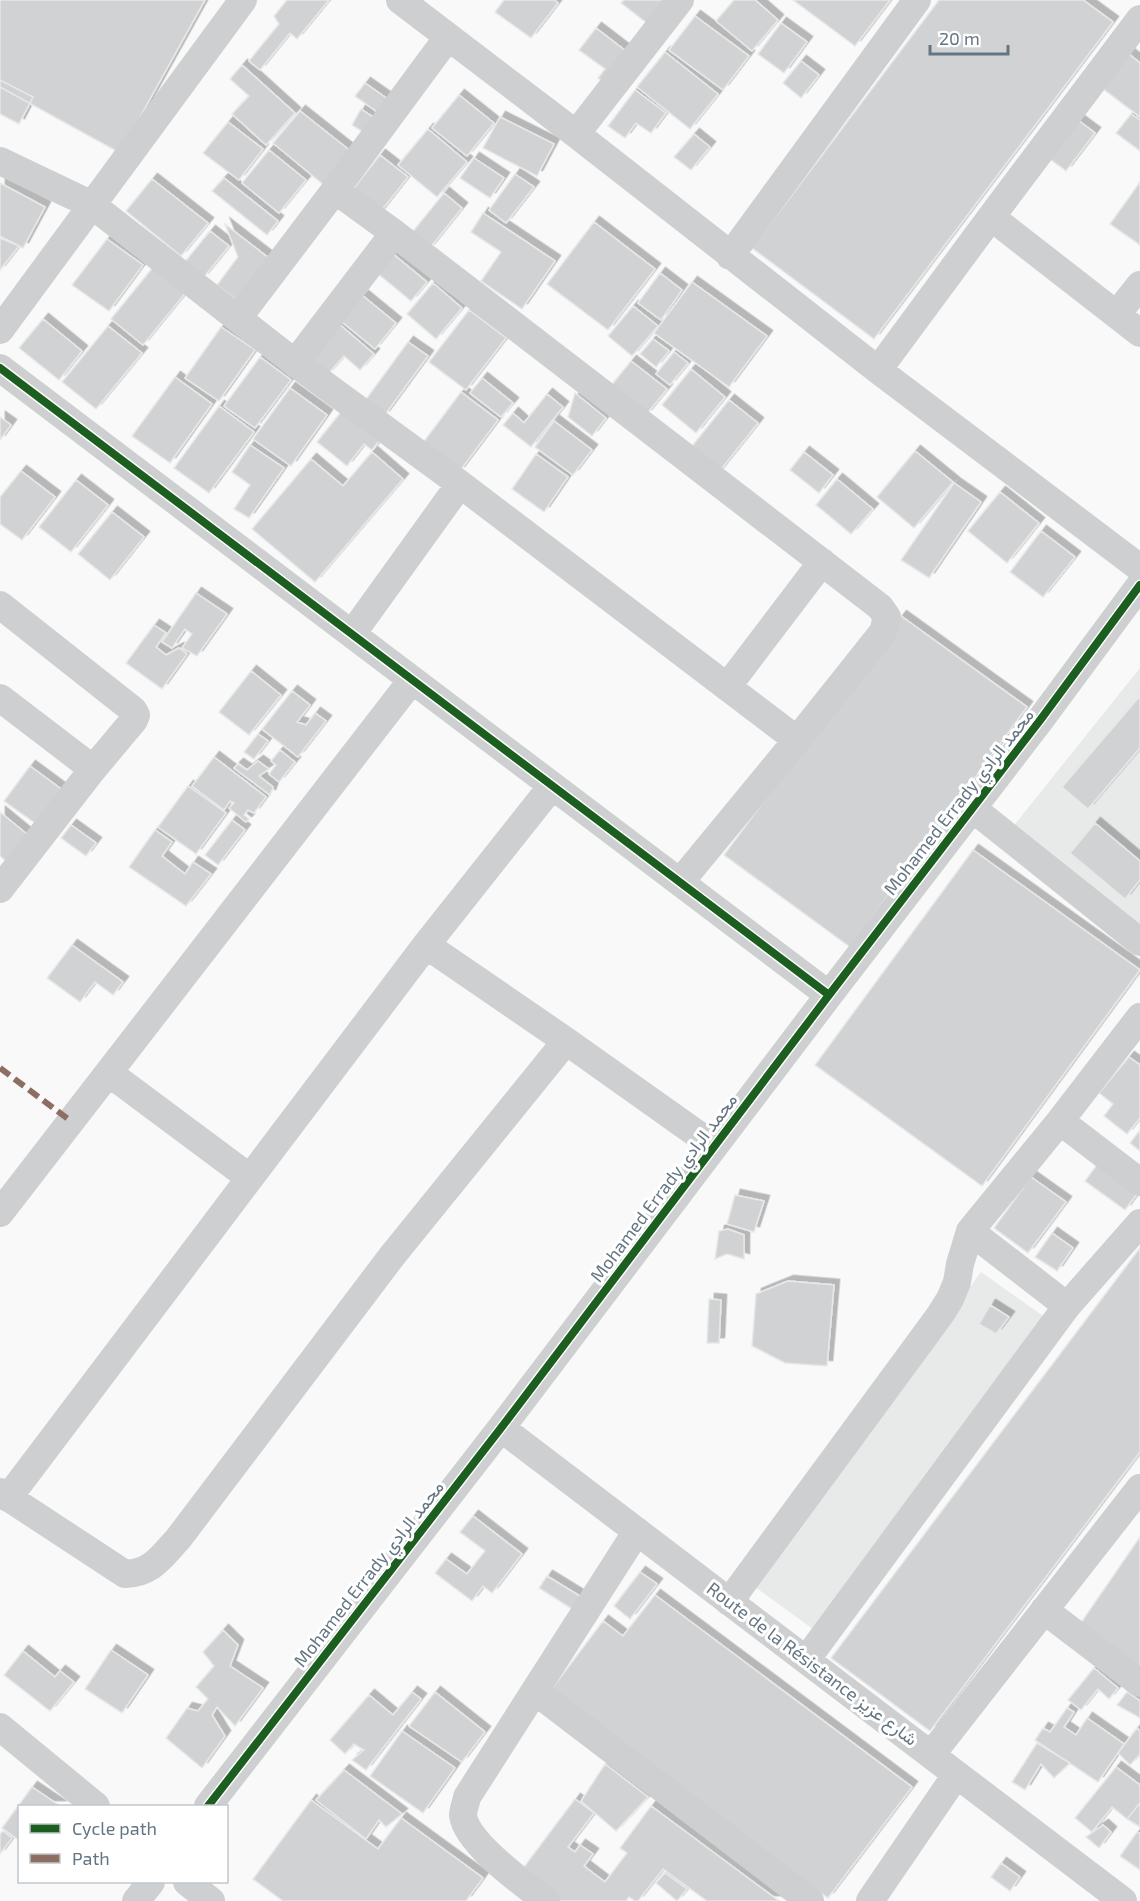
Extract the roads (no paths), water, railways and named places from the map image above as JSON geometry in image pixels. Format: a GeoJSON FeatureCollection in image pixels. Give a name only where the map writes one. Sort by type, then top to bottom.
{"type":"FeatureCollection","features":[{"type":"Feature","properties":{"kind":"street"},"geometry":{"type":"LineString","coordinates":[[0,330],[243,0]]}},
{"type":"Feature","properties":{"kind":"street"},"geometry":{"type":"LineString","coordinates":[[400,0],[878,370],[1140,568]]}},
{"type":"Feature","properties":{"kind":"street"},"geometry":{"type":"LineString","coordinates":[[576,134],[680,0]]}},
{"type":"Feature","properties":{"kind":"street"},"geometry":{"type":"LineString","coordinates":[[730,256],[917,0]]}},
{"type":"Feature","properties":{"kind":"street"},"geometry":{"type":"LineString","coordinates":[[878,370],[1140,19]]}},
{"type":"Feature","properties":{"kind":"street"},"geometry":{"type":"LineString","coordinates":[[238,318],[448,37]]}},
{"type":"Feature","properties":{"kind":"street"},"geometry":{"type":"LineString","coordinates":[[0,161],[92,205],[295,363],[460,484],[797,741]]}},
{"type":"Feature","properties":{"kind":"street"},"geometry":{"type":"LineString","coordinates":[[335,190],[822,562],[880,607],[887,617],[883,632],[797,741],[681,881]]}},
{"type":"Feature","properties":{"kind":"street"},"geometry":{"type":"LineString","coordinates":[[990,217],[1140,333]]}},
{"type":"Feature","properties":{"kind":"street"},"geometry":{"type":"LineString","coordinates":[[295,363],[394,233]]}},
{"type":"Feature","properties":{"kind":"street"},"geometry":{"type":"LineString","coordinates":[[1117,315],[1140,285]]}},
{"type":"Feature","properties":{"kind":"street"},"geometry":{"type":"LineString","coordinates":[[0,368],[829,995]]}},
{"type":"Feature","properties":{"kind":"street"},"geometry":{"type":"LineString","coordinates":[[352,634],[460,484]]}},
{"type":"Feature","properties":{"kind":"street"},"geometry":{"type":"LineString","coordinates":[[727,687],[822,562]]}},
{"type":"Feature","properties":{"kind":"street","name":"Mohamed Errady محمد الرادي"},"geometry":{"type":"LineString","coordinates":[[209,1805],[501,1428],[1041,719],[1140,585]]}},
{"type":"Feature","properties":{"kind":"street"},"geometry":{"type":"LineString","coordinates":[[0,889],[136,715],[133,710],[2,611]]}},
{"type":"Feature","properties":{"kind":"street"},"geometry":{"type":"LineString","coordinates":[[0,1213],[412,680]]}},
{"type":"Feature","properties":{"kind":"street"},"geometry":{"type":"LineString","coordinates":[[0,698],[93,769]]}},
{"type":"Feature","properties":{"kind":"street"},"geometry":{"type":"LineString","coordinates":[[552,786],[426,945],[250,1178],[4,1495],[125,1574],[138,1574],[150,1568],[178,1539],[392,1256],[566,1041]]}},
{"type":"Feature","properties":{"kind":"street"},"geometry":{"type":"LineString","coordinates":[[972,808],[1140,942]]}},
{"type":"Feature","properties":{"kind":"street"},"geometry":{"type":"LineString","coordinates":[[426,945],[714,1146]]}},
{"type":"Feature","properties":{"kind":"street"},"geometry":{"type":"LineString","coordinates":[[729,1602],[940,1316],[957,1282],[970,1231],[1140,1017]]}},
{"type":"Feature","properties":{"kind":"street"},"geometry":{"type":"LineString","coordinates":[[109,1073],[250,1178]]}},
{"type":"Feature","properties":{"kind":"street"},"geometry":{"type":"LineString","coordinates":[[1060,1120],[1140,1182]]}},
{"type":"Feature","properties":{"kind":"street"},"geometry":{"type":"LineString","coordinates":[[806,1660],[1067,1306],[1140,1223]]}},
{"type":"Feature","properties":{"kind":"street"},"geometry":{"type":"LineString","coordinates":[[970,1231],[1067,1306]]}},
{"type":"Feature","properties":{"kind":"street","name":"Route de la Résistance شارع عزيز"},"geometry":{"type":"LineString","coordinates":[[501,1428],[1123,1901]]}},
{"type":"Feature","properties":{"kind":"street"},"geometry":{"type":"LineString","coordinates":[[931,1755],[1140,1488]]}},
{"type":"Feature","properties":{"kind":"street"},"geometry":{"type":"LineString","coordinates":[[546,1901],[502,1867],[467,1830],[463,1814],[467,1797],[637,1532]]}},
{"type":"Feature","properties":{"kind":"street"},"geometry":{"type":"LineString","coordinates":[[1044,1611],[1140,1683]]}},
{"type":"Feature","properties":{"kind":"street"},"geometry":{"type":"LineString","coordinates":[[535,1691],[810,1901]]}},
{"type":"Feature","properties":{"kind":"street"},"geometry":{"type":"LineString","coordinates":[[0,1727],[95,1805]]}},
{"type":"Feature","properties":{"kind":"street"},"geometry":{"type":"LineString","coordinates":[[870,1901],[956,1774]]}},
{"type":"Feature","properties":{"kind":"street"},"geometry":{"type":"LineString","coordinates":[[136,1901],[150,1883]]}},
{"type":"Feature","properties":{"kind":"street"},"geometry":{"type":"LineString","coordinates":[[190,1883],[212,1901]]}}]}
